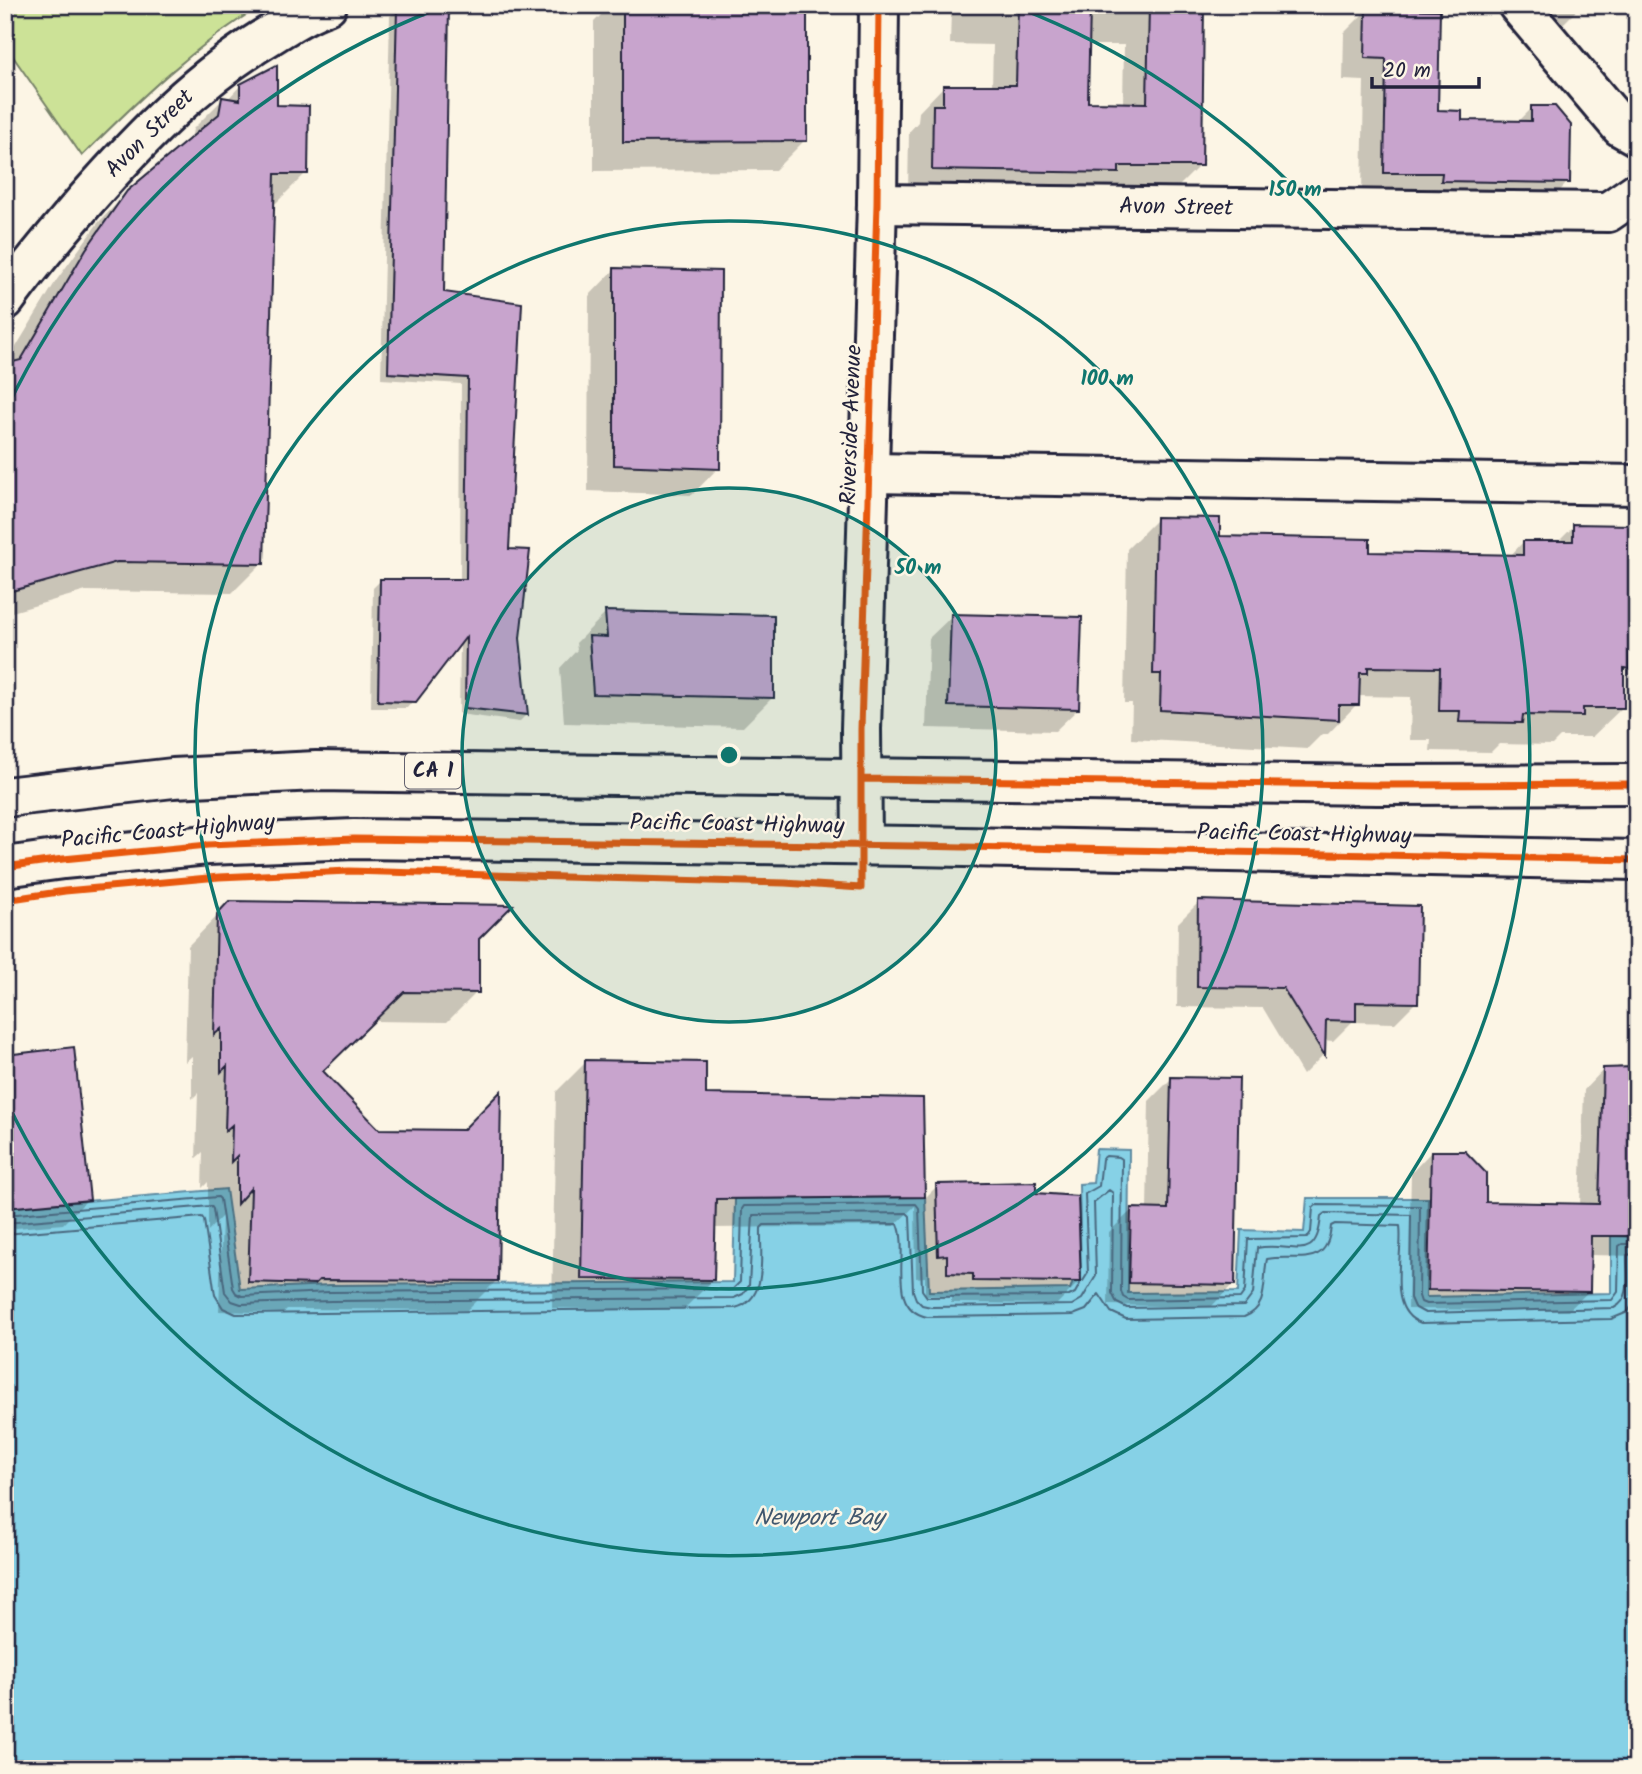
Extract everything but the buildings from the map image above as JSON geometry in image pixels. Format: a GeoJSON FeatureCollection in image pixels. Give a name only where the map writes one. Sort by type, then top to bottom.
{"type":"FeatureCollection","features":[{"type":"Feature","properties":{"kind":"main road","name":"Avon Street"},"geometry":{"type":"LineString","coordinates":[[5,300],[39,255],[134,145],[154,126],[195,89],[249,47],[313,10],[327,5]]}},
{"type":"Feature","properties":{"kind":"main road","name":"Riverside Avenue"},"geometry":{"type":"LineString","coordinates":[[862,846],[862,722],[877,204],[879,5]]}},
{"type":"Feature","properties":{"kind":"main road"},"geometry":{"type":"LineString","coordinates":[[1518,5],[1621,127],[1637,136]]}},
{"type":"Feature","properties":{"kind":"main road","name":"Avon Street"},"geometry":{"type":"LineString","coordinates":[[877,204],[1608,212],[1637,192]]}},
{"type":"Feature","properties":{"kind":"main road"},"geometry":{"type":"LineString","coordinates":[[870,473],[1637,485]]}},
{"type":"Feature","properties":{"kind":"main road","name":"Pacific Coast Highway"},"geometry":{"type":"LineString","coordinates":[[5,797],[173,778],[316,771],[1378,785],[1637,784]]}},
{"type":"Feature","properties":{"kind":"main road","name":"Pacific Coast Highway"},"geometry":{"type":"LineString","coordinates":[[5,867],[208,845],[354,839],[1637,860]]}},
{"type":"Feature","properties":{"kind":"green space"},"geometry":{"type":"Polygon","coordinates":[[[5,5],[262,5],[190,56],[82,156],[5,45],[5,5]]]}},
{"type":"Feature","properties":{"kind":"water","name":"Newport Bay"},"geometry":{"type":"Polygon","coordinates":[[[1096,1149],[1129,1150],[1128,1293],[1238,1292],[1241,1230],[1304,1232],[1307,1198],[1428,1198],[1426,1297],[1611,1293],[1611,1236],[1637,1237],[1637,1769],[5,1769],[5,1208],[226,1189],[240,1289],[330,1285],[733,1282],[735,1199],[925,1197],[929,1291],[1070,1289],[1072,1275],[1081,1274],[1079,1184],[1093,1183],[1096,1149]]]}},
{"type":"Feature","properties":{"kind":"cycle path"},"geometry":{"type":"LineString","coordinates":[[5,900],[65,891],[219,877],[349,871],[785,883],[861,888],[861,729],[877,204],[879,5]]}},
{"type":"Feature","properties":{"kind":"cycle path"},"geometry":{"type":"LineString","coordinates":[[862,779],[1378,785],[1637,784]]}},
{"type":"Feature","properties":{"kind":"cycle path"},"geometry":{"type":"LineString","coordinates":[[5,867],[208,845],[354,839],[914,846],[1637,860]]}}]}
